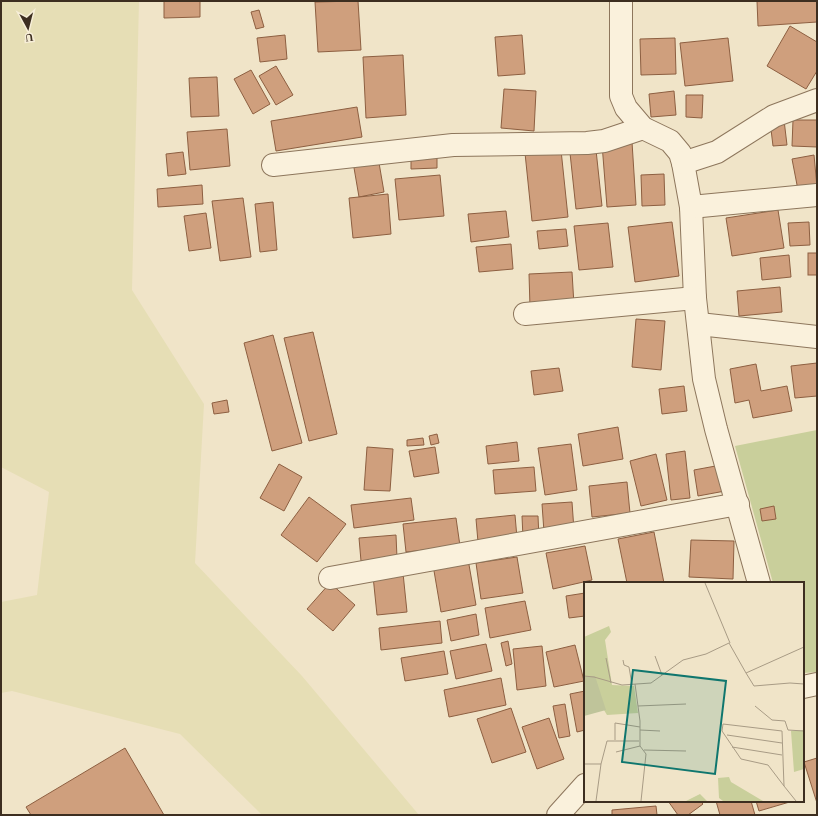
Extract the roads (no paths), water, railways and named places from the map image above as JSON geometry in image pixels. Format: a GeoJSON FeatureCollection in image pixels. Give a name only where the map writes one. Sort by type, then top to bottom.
{"type":"FeatureCollection","features":[{"type":"Feature","properties":{"kind":"street"},"geometry":{"type":"LineString","coordinates":[[621,1],[621,96],[626,108],[643,128],[670,141],[680,153],[683,163],[691,207],[695,298],[704,379],[716,429],[759,582]]}},
{"type":"Feature","properties":{"kind":"street"},"geometry":{"type":"LineString","coordinates":[[683,163],[717,152],[774,116],[817,100]]}},
{"type":"Feature","properties":{"kind":"street"},"geometry":{"type":"LineString","coordinates":[[273,165],[454,145],[587,143],[604,141],[643,128]]}},
{"type":"Feature","properties":{"kind":"street"},"geometry":{"type":"LineString","coordinates":[[691,207],[817,195]]}},
{"type":"Feature","properties":{"kind":"street"},"geometry":{"type":"LineString","coordinates":[[525,314],[695,298]]}},
{"type":"Feature","properties":{"kind":"street"},"geometry":{"type":"LineString","coordinates":[[699,324],[817,337]]}},
{"type":"Feature","properties":{"kind":"street"},"geometry":{"type":"LineString","coordinates":[[330,578],[738,504]]}},
{"type":"Feature","properties":{"kind":"street"},"geometry":{"type":"LineString","coordinates":[[565,812],[584,785]]}}]}
